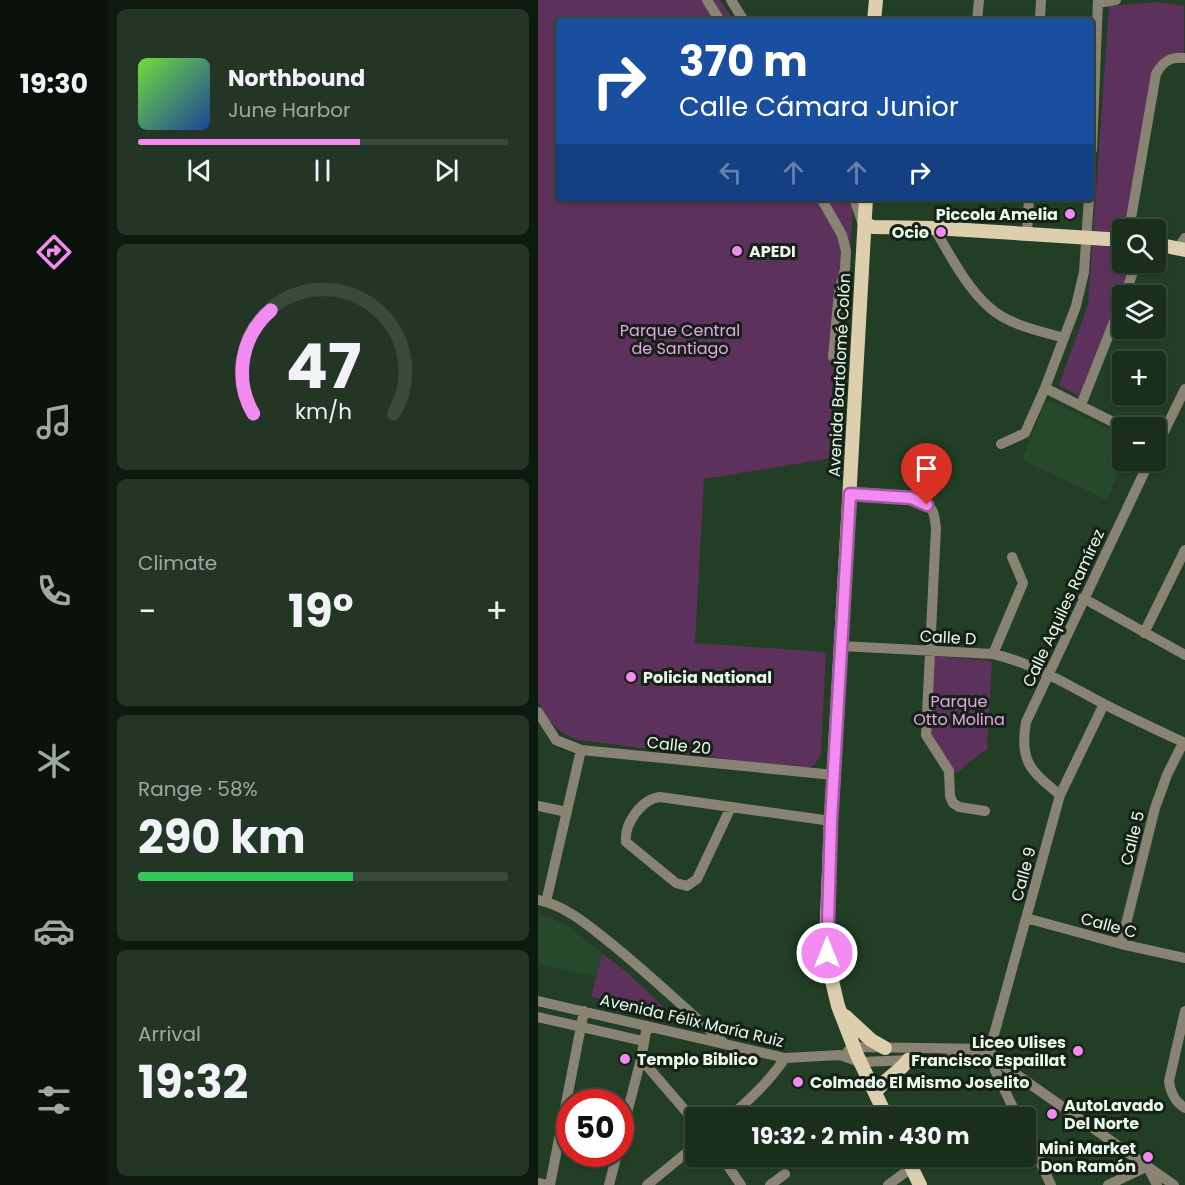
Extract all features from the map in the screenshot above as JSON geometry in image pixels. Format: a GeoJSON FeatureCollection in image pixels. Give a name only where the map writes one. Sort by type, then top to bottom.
{"type":"FeatureCollection","features":[{"type":"Feature","properties":{"kind":"main road"},"geometry":{"type":"LineString","coordinates":[[874,18],[876,0]]}},
{"type":"Feature","properties":{"kind":"main road","name":"Avenida Bartolomé Colón"},"geometry":{"type":"LineString","coordinates":[[866,201],[831,821],[827,953],[834,993],[841,1015],[882,1107]]}},
{"type":"Feature","properties":{"kind":"main road"},"geometry":{"type":"LineString","coordinates":[[865,224],[873,227],[934,228],[1112,239]]}},
{"type":"Feature","properties":{"kind":"main road"},"geometry":{"type":"LineString","coordinates":[[1166,244],[1183,245]]}},
{"type":"Feature","properties":{"kind":"main road"},"geometry":{"type":"LineString","coordinates":[[841,1015],[871,1040],[885,1048]]}},
{"type":"Feature","properties":{"kind":"main road"},"geometry":{"type":"LineString","coordinates":[[875,1093],[882,1082],[903,1067],[908,1060]]}},
{"type":"Feature","properties":{"kind":"main road"},"geometry":{"type":"LineString","coordinates":[[911,1167],[920,1185]]}},
{"type":"Feature","properties":{"kind":"street"},"geometry":{"type":"LineString","coordinates":[[707,0],[718,18]]}},
{"type":"Feature","properties":{"kind":"street"},"geometry":{"type":"LineString","coordinates":[[731,0],[742,18]]}},
{"type":"Feature","properties":{"kind":"street"},"geometry":{"type":"LineString","coordinates":[[978,18],[979,0]]}},
{"type":"Feature","properties":{"kind":"street"},"geometry":{"type":"LineString","coordinates":[[1040,18],[1041,0]]}},
{"type":"Feature","properties":{"kind":"street"},"geometry":{"type":"LineString","coordinates":[[1094,64],[1098,1],[1116,0]]}},
{"type":"Feature","properties":{"kind":"street"},"geometry":{"type":"LineString","coordinates":[[1131,219],[1156,74],[1166,61],[1184,58]]}},
{"type":"Feature","properties":{"kind":"street"},"geometry":{"type":"LineString","coordinates":[[823,201],[842,235],[846,250],[844,274],[839,292],[833,357]]}},
{"type":"Feature","properties":{"kind":"street"},"geometry":{"type":"LineString","coordinates":[[855,201],[859,219],[865,224]]}},
{"type":"Feature","properties":{"kind":"street"},"geometry":{"type":"LineString","coordinates":[[1027,234],[1029,201]]}},
{"type":"Feature","properties":{"kind":"street"},"geometry":{"type":"LineString","coordinates":[[1001,444],[1025,433],[1076,306],[1084,272],[1089,201]]}},
{"type":"Feature","properties":{"kind":"street"},"geometry":{"type":"LineString","coordinates":[[934,228],[972,288],[991,309],[1029,328],[1064,338]]}},
{"type":"Feature","properties":{"kind":"street"},"geometry":{"type":"LineString","coordinates":[[844,274],[862,265]]}},
{"type":"Feature","properties":{"kind":"street"},"geometry":{"type":"LineString","coordinates":[[1081,405],[1112,327]]}},
{"type":"Feature","properties":{"kind":"street"},"geometry":{"type":"LineString","coordinates":[[1045,388],[1112,421]]}},
{"type":"Feature","properties":{"kind":"street"},"geometry":{"type":"LineString","coordinates":[[1166,426],[1184,389]]}},
{"type":"Feature","properties":{"kind":"street","name":"Calle Aquiles Ramírez"},"geometry":{"type":"LineString","coordinates":[[1060,795],[1036,775],[1023,750],[1026,722],[1145,471]]}},
{"type":"Feature","properties":{"kind":"street"},"geometry":{"type":"LineString","coordinates":[[850,494],[911,498],[922,502],[932,510],[936,528],[926,735],[949,771],[950,796],[953,803],[959,807],[985,811]]}},
{"type":"Feature","properties":{"kind":"street"},"geometry":{"type":"LineString","coordinates":[[1144,633],[1184,550]]}},
{"type":"Feature","properties":{"kind":"street"},"geometry":{"type":"LineString","coordinates":[[993,654],[1022,585],[1022,577],[1012,557]]}},
{"type":"Feature","properties":{"kind":"street"},"geometry":{"type":"LineString","coordinates":[[1084,598],[1184,655]]}},
{"type":"Feature","properties":{"kind":"street","name":"Calle D"},"geometry":{"type":"LineString","coordinates":[[841,646],[993,654],[1021,661],[1184,743]]}},
{"type":"Feature","properties":{"kind":"street","name":"Calle 9"},"geometry":{"type":"LineString","coordinates":[[992,1055],[1060,795],[1104,704]]}},
{"type":"Feature","properties":{"kind":"street","name":"Calle 20"},"geometry":{"type":"LineString","coordinates":[[538,712],[556,740],[581,750],[834,775]]}},
{"type":"Feature","properties":{"kind":"street","name":"Calle 5"},"geometry":{"type":"LineString","coordinates":[[1121,944],[1159,797],[1166,776],[1184,743]]}},
{"type":"Feature","properties":{"kind":"street"},"geometry":{"type":"LineString","coordinates":[[581,750],[567,812],[542,901],[577,916],[630,959],[724,1044]]}},
{"type":"Feature","properties":{"kind":"street"},"geometry":{"type":"LineString","coordinates":[[731,807],[697,879],[687,886],[676,883],[626,842],[627,828],[641,806],[653,798],[669,798],[831,821]]}},
{"type":"Feature","properties":{"kind":"street"},"geometry":{"type":"LineString","coordinates":[[538,806],[567,812]]}},
{"type":"Feature","properties":{"kind":"street","name":"Calle C"},"geometry":{"type":"LineString","coordinates":[[1026,918],[1121,944],[1184,958]]}},
{"type":"Feature","properties":{"kind":"street","name":"Avenida Félix María Ruiz"},"geometry":{"type":"LineString","coordinates":[[538,1001],[785,1058],[840,1054],[854,1047]]}},
{"type":"Feature","properties":{"kind":"street"},"geometry":{"type":"LineString","coordinates":[[538,1183],[548,1185],[584,1011]]}},
{"type":"Feature","properties":{"kind":"street"},"geometry":{"type":"LineString","coordinates":[[1184,1011],[1169,1083],[1176,1101],[1184,1108]]}},
{"type":"Feature","properties":{"kind":"street"},"geometry":{"type":"LineString","coordinates":[[538,1017],[643,1041]]}},
{"type":"Feature","properties":{"kind":"street"},"geometry":{"type":"LineString","coordinates":[[633,1089],[647,1026]]}},
{"type":"Feature","properties":{"kind":"street"},"geometry":{"type":"LineString","coordinates":[[854,1047],[992,1055],[1174,1185]]}},
{"type":"Feature","properties":{"kind":"street","name":"Avenida Félix María Ruiz"},"geometry":{"type":"LineString","coordinates":[[840,1054],[860,1062]]}},
{"type":"Feature","properties":{"kind":"street"},"geometry":{"type":"LineString","coordinates":[[860,1062],[992,1055]]}},
{"type":"Feature","properties":{"kind":"street"},"geometry":{"type":"LineString","coordinates":[[992,1055],[995,1070],[1013,1107]]}},
{"type":"Feature","properties":{"kind":"street"},"geometry":{"type":"LineString","coordinates":[[742,1107],[772,1076],[785,1058]]}},
{"type":"Feature","properties":{"kind":"street"},"geometry":{"type":"LineString","coordinates":[[641,1059],[685,1110]]}},
{"type":"Feature","properties":{"kind":"street"},"geometry":{"type":"LineString","coordinates":[[1036,1153],[1051,1185]]}},
{"type":"Feature","properties":{"kind":"street"},"geometry":{"type":"LineString","coordinates":[[647,1185],[685,1154]]}},
{"type":"Feature","properties":{"kind":"street"},"geometry":{"type":"LineString","coordinates":[[1108,1185],[1148,1166]]}},
{"type":"Feature","properties":{"kind":"street"},"geometry":{"type":"LineString","coordinates":[[1148,1166],[1157,1185]]}},
{"type":"Feature","properties":{"kind":"street"},"geometry":{"type":"LineString","coordinates":[[609,1185],[614,1167]]}},
{"type":"Feature","properties":{"kind":"street"},"geometry":{"type":"LineString","coordinates":[[729,1167],[741,1185]]}},
{"type":"Feature","properties":{"kind":"street"},"geometry":{"type":"LineString","coordinates":[[888,1185],[904,1167]]}},
{"type":"Feature","properties":{"kind":"street"},"geometry":{"type":"LineString","coordinates":[[770,1185],[785,1174]]}},
{"type":"Feature","properties":{"kind":"shaded area"},"geometry":{"type":"Polygon","coordinates":[[[1050,401],[1112,430],[1112,453],[1109,459],[1112,461],[1112,471],[1119,471],[1107,500],[1022,460],[1045,402],[1050,401]]]}},
{"type":"Feature","properties":{"kind":"shaded area"},"geometry":{"type":"Polygon","coordinates":[[[538,914],[569,927],[602,953],[596,977],[538,964],[538,914]]]}},
{"type":"Feature","properties":{"kind":"green space","name":"Parque Central de Santiago"},"geometry":{"type":"Polygon","coordinates":[[[720,0],[732,18],[556,18],[556,201],[850,201],[853,205],[838,457],[704,479],[695,643],[826,652],[821,755],[815,764],[805,769],[579,740],[554,725],[538,701],[538,1],[720,0]]]}},
{"type":"Feature","properties":{"kind":"green space"},"geometry":{"type":"Polygon","coordinates":[[[1157,2],[1184,6],[1184,58],[1173,57],[1153,76],[1134,219],[1112,219],[1112,273],[1127,273],[1124,285],[1112,285],[1112,322],[1087,401],[1059,385],[1088,304],[1109,6],[1157,2]]]}},
{"type":"Feature","properties":{"kind":"green space","name":"Parque Otto Molina"},"geometry":{"type":"Polygon","coordinates":[[[932,656],[992,661],[987,751],[983,751],[956,774],[929,735],[932,656]]]}},
{"type":"Feature","properties":{"kind":"green space"},"geometry":{"type":"Polygon","coordinates":[[[602,953],[628,973],[673,1016],[591,997],[602,953]]]}},
{"type":"Feature","properties":{"kind":"place","name":"Piccola Amelia"},"geometry":{"type":"Point","coordinates":[1070,214]}},
{"type":"Feature","properties":{"kind":"place","name":"Ocio"},"geometry":{"type":"Point","coordinates":[941,232]}},
{"type":"Feature","properties":{"kind":"place","name":"APEDI"},"geometry":{"type":"Point","coordinates":[737,251]}},
{"type":"Feature","properties":{"kind":"place","name":"Policia National"},"geometry":{"type":"Point","coordinates":[631,677]}},
{"type":"Feature","properties":{"kind":"place","name":"Liceo Ulises Francisco Espaillat"},"geometry":{"type":"Point","coordinates":[1078,1051]}},
{"type":"Feature","properties":{"kind":"place","name":"Templo Biblico"},"geometry":{"type":"Point","coordinates":[625,1059]}},
{"type":"Feature","properties":{"kind":"place","name":"Colmado El Mismo Joselito"},"geometry":{"type":"Point","coordinates":[798,1082]}},
{"type":"Feature","properties":{"kind":"place","name":"AutoLavado Del Norte"},"geometry":{"type":"Point","coordinates":[1052,1114]}},
{"type":"Feature","properties":{"kind":"place","name":"Mini Market Don Ramón"},"geometry":{"type":"Point","coordinates":[1148,1157]}},
{"type":"Feature","properties":{"kind":"route"},"geometry":{"type":"LineString","coordinates":[[827,953],[831,821],[850,494],[911,498],[927,505]]}}]}
